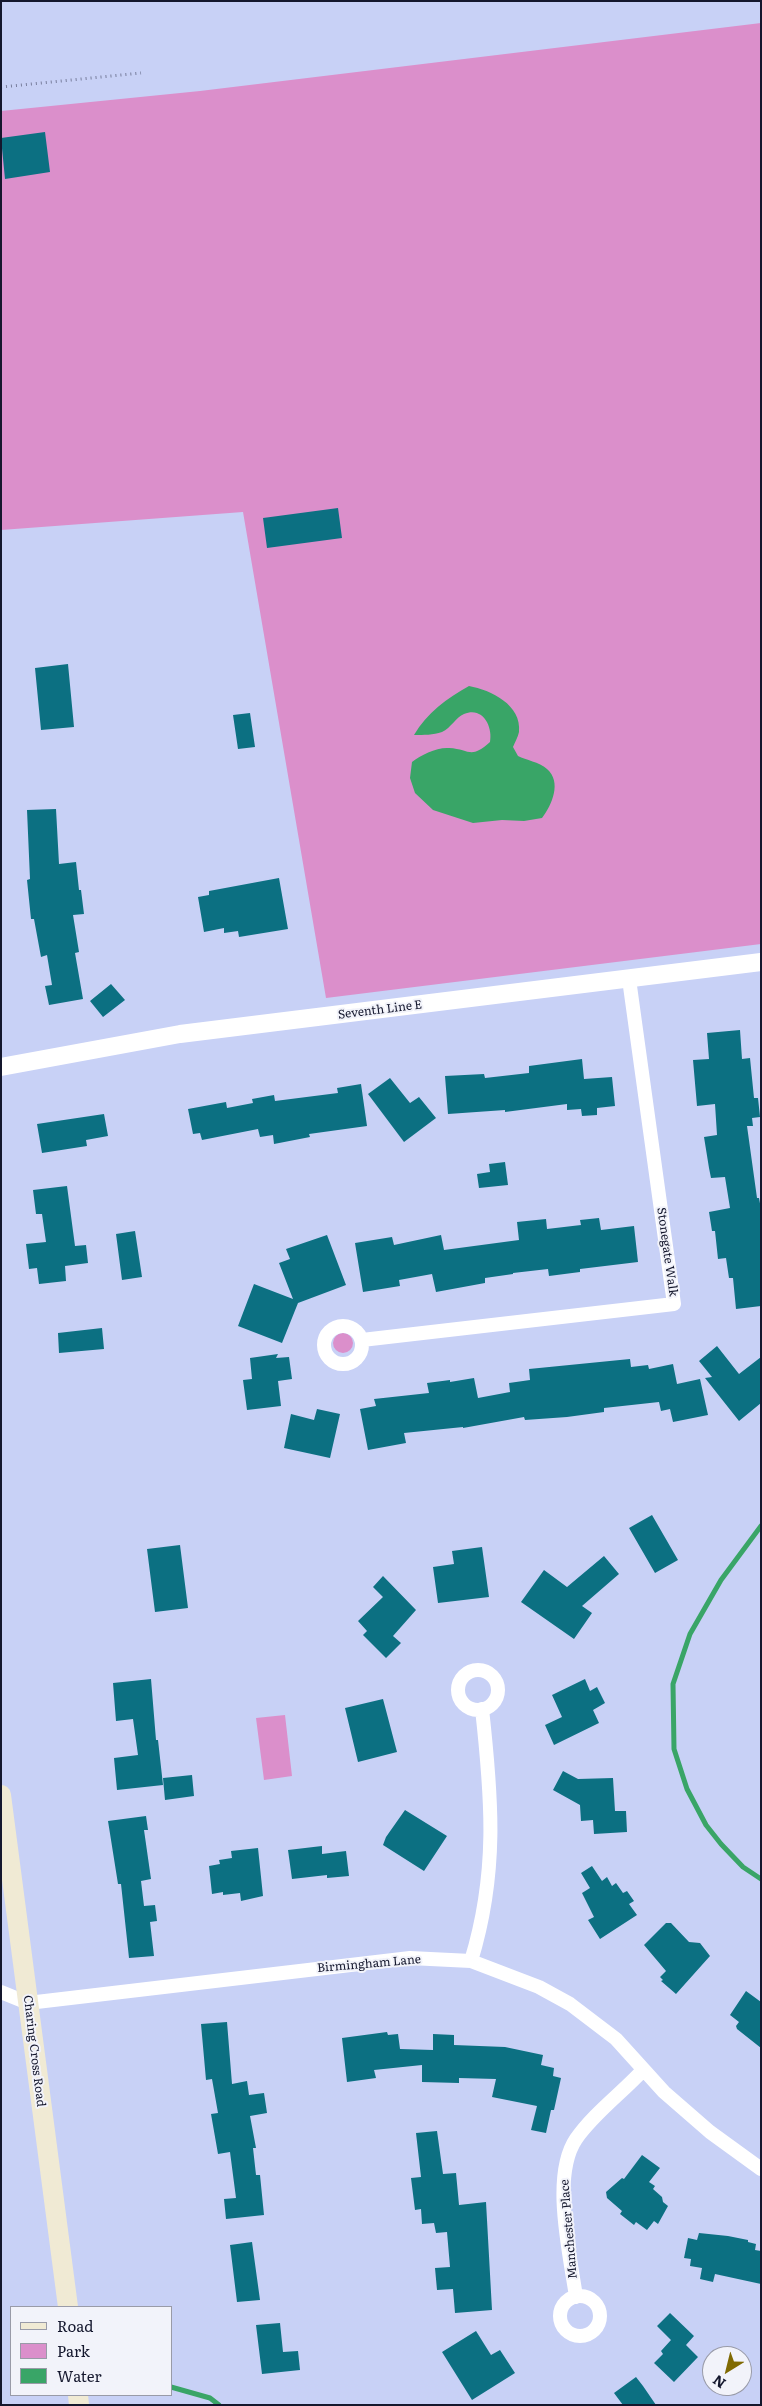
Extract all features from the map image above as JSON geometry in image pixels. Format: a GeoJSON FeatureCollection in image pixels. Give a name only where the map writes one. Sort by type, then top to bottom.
{"type":"FeatureCollection","features":[{"type":"Feature","properties":{"kind":"main road","name":"Charing Cross Road"},"geometry":{"type":"LineString","coordinates":[[1,1795],[68,2306]]}},
{"type":"Feature","properties":{"kind":"street","name":"Seventh Line E"},"geometry":{"type":"LineString","coordinates":[[1,1067],[180,1034],[761,962]]}},
{"type":"Feature","properties":{"kind":"street","name":"Stonegate Walk"},"geometry":{"type":"LineString","coordinates":[[362,1340],[674,1304],[629,979]]}},
{"type":"Feature","properties":{"kind":"street"},"geometry":{"type":"LineString","coordinates":[[471,1961],[482,1920],[491,1853],[490,1791],[482,1709]]}},
{"type":"Feature","properties":{"kind":"street","name":"Birmingham Lane"},"geometry":{"type":"LineString","coordinates":[[28,2003],[410,1958],[471,1961],[539,1987],[570,2004],[616,2039],[643,2070],[710,2132],[761,2169]]}},
{"type":"Feature","properties":{"kind":"street"},"geometry":{"type":"LineString","coordinates":[[1,1992],[28,2003]]}},
{"type":"Feature","properties":{"kind":"street","name":"Manchester Place"},"geometry":{"type":"LineString","coordinates":[[576,2297],[563,2190],[565,2164],[573,2145],[585,2128],[643,2070]]}},
{"type":"Feature","properties":{"kind":"path"},"geometry":{"type":"LineString","coordinates":[[1,87],[141,73]]}},
{"type":"Feature","properties":{"kind":"green space"},"geometry":{"type":"Polygon","coordinates":[[[761,23],[761,944],[326,998],[243,512],[1,530],[1,111],[200,91],[761,23]]]}},
{"type":"Feature","properties":{"kind":"green space"},"geometry":{"type":"Polygon","coordinates":[[[343,1333],[350,1336],[353,1343],[350,1350],[343,1353],[336,1350],[333,1343],[336,1336],[343,1333]]]}},
{"type":"Feature","properties":{"kind":"green space"},"geometry":{"type":"Polygon","coordinates":[[[285,1715],[292,1776],[264,1780],[256,1718],[285,1715]]]}},
{"type":"Feature","properties":{"kind":"water"},"geometry":{"type":"Polygon","coordinates":[[[469,686],[495,695],[510,707],[516,714],[519,722],[519,732],[513,747],[518,756],[540,765],[552,774],[555,787],[554,794],[542,818],[524,821],[502,820],[473,823],[433,810],[415,793],[410,778],[412,762],[416,759],[429,752],[444,748],[474,752],[490,742],[490,730],[485,719],[481,715],[471,712],[461,715],[442,732],[414,735],[438,707],[469,686]]]}},
{"type":"Feature","properties":{"kind":"building"},"geometry":{"type":"Polygon","coordinates":[[[45,132],[50,172],[5,179],[1,138],[45,132]]]}},
{"type":"Feature","properties":{"kind":"building"},"geometry":{"type":"Polygon","coordinates":[[[338,508],[342,538],[267,548],[263,518],[338,508]]]}},
{"type":"Feature","properties":{"kind":"building"},"geometry":{"type":"Polygon","coordinates":[[[68,664],[74,727],[41,730],[35,668],[68,664]]]}},
{"type":"Feature","properties":{"kind":"building"},"geometry":{"type":"Polygon","coordinates":[[[250,713],[255,747],[238,749],[233,715],[250,713]]]}},
{"type":"Feature","properties":{"kind":"building"},"geometry":{"type":"Polygon","coordinates":[[[56,809],[59,864],[76,862],[79,890],[81,890],[84,914],[73,915],[79,952],[75,953],[83,999],[49,1005],[45,986],[52,985],[47,955],[41,957],[34,919],[31,919],[27,880],[30,879],[27,810],[56,809]]]}},
{"type":"Feature","properties":{"kind":"building"},"geometry":{"type":"Polygon","coordinates":[[[279,878],[288,929],[239,937],[238,931],[224,933],[224,928],[204,932],[198,897],[209,895],[209,891],[279,878]]]}},
{"type":"Feature","properties":{"kind":"building"},"geometry":{"type":"Polygon","coordinates":[[[111,984],[125,1000],[103,1017],[90,1001],[111,984]]]}},
{"type":"Feature","properties":{"kind":"building"},"geometry":{"type":"Polygon","coordinates":[[[740,1030],[742,1059],[750,1058],[754,1098],[758,1098],[760,1117],[752,1118],[753,1126],[747,1126],[757,1198],[759,1198],[761,1209],[761,1306],[736,1309],[733,1278],[729,1278],[726,1258],[718,1259],[715,1231],[712,1231],[709,1212],[730,1208],[725,1177],[711,1178],[704,1137],[717,1135],[715,1104],[697,1106],[693,1060],[709,1059],[707,1033],[740,1030]]]}},
{"type":"Feature","properties":{"kind":"building"},"geometry":{"type":"Polygon","coordinates":[[[582,1059],[584,1079],[612,1077],[615,1106],[597,1108],[597,1115],[582,1116],[581,1109],[567,1110],[567,1104],[505,1112],[505,1110],[448,1114],[445,1076],[484,1074],[485,1078],[529,1073],[529,1066],[582,1059]]]}},
{"type":"Feature","properties":{"kind":"building"},"geometry":{"type":"Polygon","coordinates":[[[390,1078],[410,1103],[419,1097],[436,1118],[404,1142],[368,1094],[390,1078]]]}},
{"type":"Feature","properties":{"kind":"building"},"geometry":{"type":"Polygon","coordinates":[[[361,1084],[367,1126],[309,1134],[310,1137],[274,1144],[273,1135],[260,1137],[258,1129],[202,1140],[200,1133],[193,1134],[188,1109],[226,1102],[227,1108],[253,1103],[252,1099],[274,1095],[275,1101],[338,1093],[337,1088],[361,1084]]]}},
{"type":"Feature","properties":{"kind":"building"},"geometry":{"type":"Polygon","coordinates":[[[104,1114],[108,1136],[86,1140],[87,1146],[42,1153],[37,1124],[104,1114]]]}},
{"type":"Feature","properties":{"kind":"building"},"geometry":{"type":"Polygon","coordinates":[[[505,1162],[508,1185],[479,1188],[477,1174],[490,1172],[489,1164],[505,1162]]]}},
{"type":"Feature","properties":{"kind":"building"},"geometry":{"type":"Polygon","coordinates":[[[67,1186],[75,1246],[86,1245],[88,1263],[65,1266],[66,1281],[39,1284],[37,1268],[29,1269],[26,1244],[46,1242],[42,1214],[36,1214],[33,1190],[67,1186]]]}},
{"type":"Feature","properties":{"kind":"building"},"geometry":{"type":"Polygon","coordinates":[[[599,1218],[601,1230],[634,1226],[638,1262],[580,1269],[580,1272],[549,1276],[548,1269],[513,1273],[485,1278],[485,1283],[436,1292],[432,1274],[399,1280],[400,1286],[363,1292],[355,1243],[392,1237],[394,1245],[441,1235],[444,1250],[519,1240],[517,1222],[546,1219],[547,1229],[581,1225],[580,1220],[599,1218]]]}},
{"type":"Feature","properties":{"kind":"building"},"geometry":{"type":"Polygon","coordinates":[[[135,1231],[142,1277],[122,1280],[116,1234],[135,1231]]]}},
{"type":"Feature","properties":{"kind":"building"},"geometry":{"type":"Polygon","coordinates":[[[327,1235],[346,1285],[298,1303],[282,1343],[238,1326],[254,1284],[293,1299],[279,1263],[290,1259],[286,1249],[327,1235]]]}},
{"type":"Feature","properties":{"kind":"building"},"geometry":{"type":"Polygon","coordinates":[[[102,1328],[104,1349],[59,1353],[58,1333],[102,1328]]]}},
{"type":"Feature","properties":{"kind":"building"},"geometry":{"type":"Polygon","coordinates":[[[717,1346],[739,1374],[761,1357],[761,1403],[739,1421],[705,1378],[712,1377],[699,1361],[717,1346]]]}},
{"type":"Feature","properties":{"kind":"building"},"geometry":{"type":"Polygon","coordinates":[[[278,1354],[276,1358],[289,1357],[292,1379],[278,1381],[281,1406],[247,1410],[243,1380],[252,1379],[250,1358],[278,1354]]]}},
{"type":"Feature","properties":{"kind":"building"},"geometry":{"type":"Polygon","coordinates":[[[630,1359],[631,1367],[648,1365],[649,1369],[673,1364],[677,1384],[700,1379],[708,1415],[673,1422],[670,1409],[661,1411],[659,1402],[604,1408],[604,1412],[567,1417],[525,1420],[524,1417],[463,1428],[404,1433],[406,1443],[368,1450],[360,1409],[376,1406],[374,1399],[429,1393],[427,1383],[474,1378],[478,1398],[510,1392],[509,1383],[530,1380],[529,1369],[630,1359]]]}},
{"type":"Feature","properties":{"kind":"building"},"geometry":{"type":"Polygon","coordinates":[[[317,1409],[340,1414],[330,1458],[284,1448],[291,1414],[314,1420],[317,1409]]]}},
{"type":"Feature","properties":{"kind":"building"},"geometry":{"type":"Polygon","coordinates":[[[652,1515],[678,1560],[655,1573],[629,1528],[652,1515]]]}},
{"type":"Feature","properties":{"kind":"building"},"geometry":{"type":"Polygon","coordinates":[[[180,1545],[188,1608],[155,1612],[147,1549],[180,1545]]]}},
{"type":"Feature","properties":{"kind":"building"},"geometry":{"type":"Polygon","coordinates":[[[482,1547],[489,1597],[438,1603],[433,1567],[454,1564],[452,1551],[482,1547]]]}},
{"type":"Feature","properties":{"kind":"building"},"geometry":{"type":"Polygon","coordinates":[[[604,1556],[619,1574],[582,1606],[592,1613],[574,1639],[521,1602],[544,1570],[567,1587],[604,1556]]]}},
{"type":"Feature","properties":{"kind":"building"},"geometry":{"type":"Polygon","coordinates":[[[383,1576],[416,1610],[393,1636],[401,1643],[386,1658],[363,1635],[367,1631],[358,1621],[383,1597],[373,1587],[383,1576]]]}},
{"type":"Feature","properties":{"kind":"building"},"geometry":{"type":"Polygon","coordinates":[[[151,1679],[156,1740],[158,1740],[163,1785],[117,1790],[114,1758],[138,1755],[133,1719],[116,1721],[113,1683],[151,1679]]]}},
{"type":"Feature","properties":{"kind":"building"},"geometry":{"type":"Polygon","coordinates":[[[585,1679],[590,1691],[597,1687],[605,1703],[593,1710],[599,1723],[554,1745],[545,1725],[562,1717],[552,1695],[585,1679]]]}},
{"type":"Feature","properties":{"kind":"building"},"geometry":{"type":"Polygon","coordinates":[[[383,1699],[397,1752],[358,1762],[345,1708],[383,1699]]]}},
{"type":"Feature","properties":{"kind":"building"},"geometry":{"type":"Polygon","coordinates":[[[563,1771],[578,1779],[613,1778],[615,1811],[626,1811],[627,1832],[594,1834],[593,1820],[581,1821],[580,1805],[553,1790],[563,1771]]]}},
{"type":"Feature","properties":{"kind":"building"},"geometry":{"type":"Polygon","coordinates":[[[192,1775],[194,1796],[165,1800],[163,1778],[192,1775]]]}},
{"type":"Feature","properties":{"kind":"building"},"geometry":{"type":"Polygon","coordinates":[[[405,1810],[447,1836],[424,1871],[383,1845],[386,1837],[405,1810]]]}},
{"type":"Feature","properties":{"kind":"building"},"geometry":{"type":"Polygon","coordinates":[[[146,1816],[148,1830],[144,1830],[151,1879],[141,1881],[144,1906],[155,1905],[157,1921],[150,1922],[154,1956],[129,1958],[121,1884],[118,1884],[108,1821],[146,1816]]]}},
{"type":"Feature","properties":{"kind":"building"},"geometry":{"type":"Polygon","coordinates":[[[322,1846],[322,1854],[346,1851],[349,1876],[327,1878],[327,1875],[292,1879],[288,1850],[322,1846]]]}},
{"type":"Feature","properties":{"kind":"building"},"geometry":{"type":"Polygon","coordinates":[[[258,1848],[263,1896],[241,1901],[240,1893],[223,1895],[223,1892],[212,1894],[209,1866],[220,1864],[219,1860],[232,1858],[231,1851],[258,1848]]]}},
{"type":"Feature","properties":{"kind":"building"},"geometry":{"type":"Polygon","coordinates":[[[592,1866],[602,1881],[607,1877],[612,1886],[616,1883],[623,1893],[627,1891],[634,1901],[629,1904],[637,1915],[600,1939],[588,1920],[594,1917],[582,1893],[590,1888],[581,1873],[592,1866]]]}},
{"type":"Feature","properties":{"kind":"building"},"geometry":{"type":"Polygon","coordinates":[[[666,1923],[671,1923],[689,1942],[700,1943],[710,1956],[676,1994],[661,1981],[663,1980],[660,1977],[666,1971],[644,1945],[666,1923]]]}},
{"type":"Feature","properties":{"kind":"building"},"geometry":{"type":"Polygon","coordinates":[[[746,1991],[761,2002],[761,2048],[737,2029],[736,2026],[739,2022],[730,2015],[746,1991]]]}},
{"type":"Feature","properties":{"kind":"building"},"geometry":{"type":"Polygon","coordinates":[[[227,2022],[232,2084],[247,2081],[249,2095],[264,2093],[267,2113],[250,2116],[256,2148],[253,2148],[256,2175],[260,2175],[264,2215],[226,2219],[224,2199],[236,2198],[230,2152],[218,2154],[211,2114],[218,2113],[212,2079],[206,2080],[201,2024],[227,2022]]]}},
{"type":"Feature","properties":{"kind":"building"},"geometry":{"type":"Polygon","coordinates":[[[387,2032],[388,2035],[398,2034],[400,2049],[433,2050],[433,2034],[454,2035],[454,2045],[505,2047],[543,2055],[541,2065],[554,2068],[553,2076],[561,2078],[554,2110],[551,2110],[546,2133],[531,2130],[537,2106],[492,2097],[496,2079],[459,2078],[459,2083],[422,2082],[422,2065],[374,2070],[376,2078],[347,2082],[342,2038],[387,2032]]]}},
{"type":"Feature","properties":{"kind":"building"},"geometry":{"type":"Polygon","coordinates":[[[437,2131],[443,2174],[456,2173],[459,2205],[486,2202],[492,2310],[455,2313],[453,2289],[437,2290],[435,2268],[450,2267],[447,2232],[436,2233],[434,2223],[422,2224],[421,2209],[415,2210],[411,2178],[421,2177],[416,2133],[437,2131]]]}},
{"type":"Feature","properties":{"kind":"building"},"geometry":{"type":"Polygon","coordinates":[[[642,2155],[660,2168],[649,2182],[655,2186],[653,2189],[668,2206],[658,2224],[654,2221],[647,2230],[636,2222],[634,2225],[620,2214],[622,2211],[607,2198],[606,2192],[622,2178],[624,2179],[642,2155]]]}},
{"type":"Feature","properties":{"kind":"building"},"geometry":{"type":"Polygon","coordinates":[[[699,2233],[728,2236],[748,2240],[748,2242],[756,2244],[755,2250],[761,2251],[761,2284],[715,2274],[713,2282],[700,2279],[702,2268],[690,2266],[691,2259],[684,2258],[688,2238],[697,2240],[699,2233]]]}},
{"type":"Feature","properties":{"kind":"building"},"geometry":{"type":"Polygon","coordinates":[[[252,2242],[260,2300],[237,2302],[230,2245],[252,2242]]]}},
{"type":"Feature","properties":{"kind":"building"},"geometry":{"type":"Polygon","coordinates":[[[670,2313],[694,2336],[686,2345],[698,2357],[674,2382],[654,2363],[663,2354],[661,2351],[671,2340],[657,2326],[670,2313]]]}},
{"type":"Feature","properties":{"kind":"building"},"geometry":{"type":"Polygon","coordinates":[[[280,2323],[283,2352],[298,2351],[300,2370],[262,2374],[256,2325],[280,2323]]]}},
{"type":"Feature","properties":{"kind":"building"},"geometry":{"type":"Polygon","coordinates":[[[476,2331],[491,2355],[500,2350],[515,2373],[472,2400],[442,2352],[476,2331]]]}},
{"type":"Feature","properties":{"kind":"building"},"geometry":{"type":"Polygon","coordinates":[[[636,2377],[656,2405],[623,2405],[614,2393],[636,2377]]]}},
{"type":"Feature","properties":{"kind":"waterway"},"geometry":{"type":"LineString","coordinates":[[761,1526],[721,1580],[690,1634],[673,1684],[674,1749],[687,1789],[706,1825],[721,1844],[743,1867],[761,1879]]}},
{"type":"Feature","properties":{"kind":"waterway"},"geometry":{"type":"LineString","coordinates":[[172,2387],[210,2398],[219,2405]]}}]}
